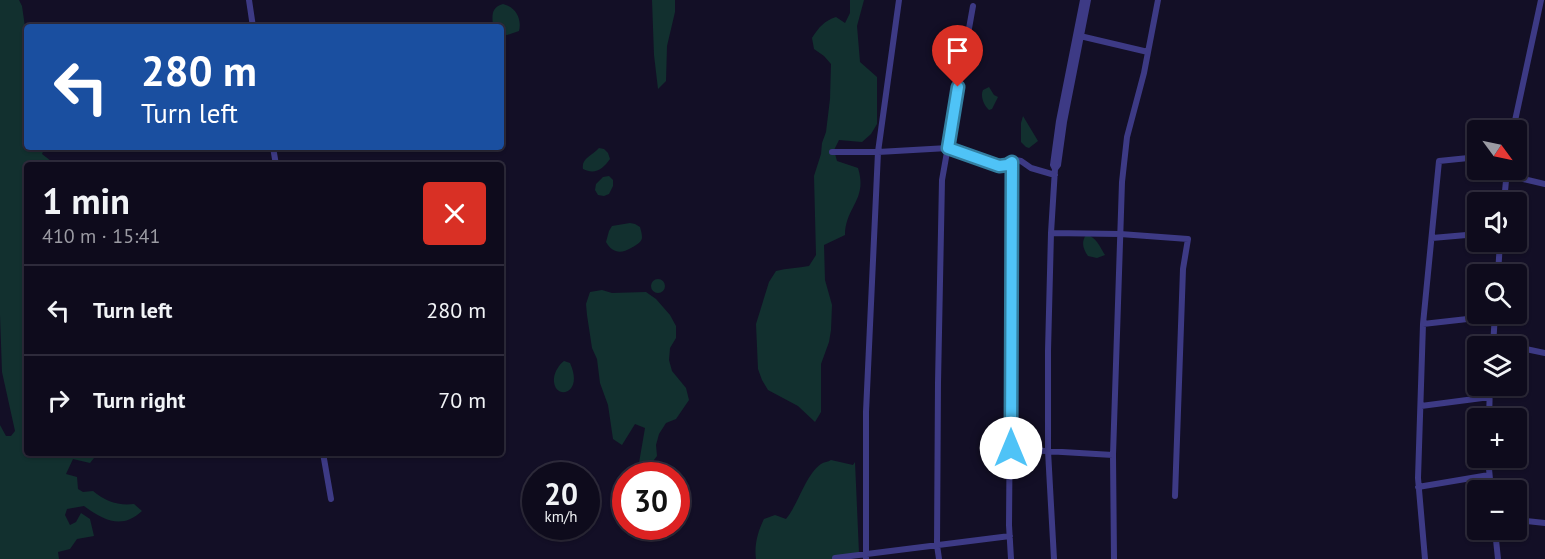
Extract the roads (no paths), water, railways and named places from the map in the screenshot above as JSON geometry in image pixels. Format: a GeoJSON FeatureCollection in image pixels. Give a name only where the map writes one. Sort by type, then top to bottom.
{"type":"FeatureCollection","features":[{"type":"Feature","properties":{"kind":"street"},"geometry":{"type":"LineString","coordinates":[[249,0],[253,24]]}},
{"type":"Feature","properties":{"kind":"street"},"geometry":{"type":"LineString","coordinates":[[865,557],[866,412],[878,152],[899,0]]}},
{"type":"Feature","properties":{"kind":"street"},"geometry":{"type":"LineString","coordinates":[[1078,36],[1083,0]]}},
{"type":"Feature","properties":{"kind":"street"},"geometry":{"type":"LineString","coordinates":[[1054,559],[1048,451],[1048,351],[1055,172],[1053,165],[1059,121],[1088,0]]}},
{"type":"Feature","properties":{"kind":"street"},"geometry":{"type":"LineString","coordinates":[[1114,559],[1113,455],[1122,182],[1127,137],[1158,0]]}},
{"type":"Feature","properties":{"kind":"street"},"geometry":{"type":"LineString","coordinates":[[1515,120],[1541,15],[1541,0]]}},
{"type":"Feature","properties":{"kind":"street"},"geometry":{"type":"LineString","coordinates":[[939,559],[937,545],[938,383],[942,180],[973,6]]}},
{"type":"Feature","properties":{"kind":"street"},"geometry":{"type":"LineString","coordinates":[[1078,36],[1148,51]]}},
{"type":"Feature","properties":{"kind":"street"},"geometry":{"type":"LineString","coordinates":[[832,152],[948,148],[999,166],[1017,160],[1031,168],[1055,172]]}},
{"type":"Feature","properties":{"kind":"street"},"geometry":{"type":"LineString","coordinates":[[1425,559],[1418,487],[1423,324],[1439,161],[1467,158]]}},
{"type":"Feature","properties":{"kind":"street"},"geometry":{"type":"LineString","coordinates":[[1011,559],[1012,162]]}},
{"type":"Feature","properties":{"kind":"street"},"geometry":{"type":"LineString","coordinates":[[1527,178],[1545,184]]}},
{"type":"Feature","properties":{"kind":"street"},"geometry":{"type":"LineString","coordinates":[[1051,233],[1120,234],[1188,239],[1183,269],[1175,496]]}},
{"type":"Feature","properties":{"kind":"street"},"geometry":{"type":"LineString","coordinates":[[1432,238],[1467,235]]}},
{"type":"Feature","properties":{"kind":"street"},"geometry":{"type":"LineString","coordinates":[[1423,324],[1467,318]]}},
{"type":"Feature","properties":{"kind":"street"},"geometry":{"type":"LineString","coordinates":[[1527,349],[1545,353]]}},
{"type":"Feature","properties":{"kind":"street"},"geometry":{"type":"LineString","coordinates":[[1421,406],[1490,397],[1489,408]]}},
{"type":"Feature","properties":{"kind":"street"},"geometry":{"type":"LineString","coordinates":[[1011,448],[1113,455]]}},
{"type":"Feature","properties":{"kind":"street"},"geometry":{"type":"LineString","coordinates":[[324,456],[331,499]]}},
{"type":"Feature","properties":{"kind":"street"},"geometry":{"type":"LineString","coordinates":[[1489,468],[1490,480]]}},
{"type":"Feature","properties":{"kind":"street"},"geometry":{"type":"LineString","coordinates":[[1418,487],[1489,475]]}},
{"type":"Feature","properties":{"kind":"street"},"geometry":{"type":"LineString","coordinates":[[1527,521],[1545,523]]}},
{"type":"Feature","properties":{"kind":"street"},"geometry":{"type":"LineString","coordinates":[[835,558],[865,557],[1010,536]]}},
{"type":"Feature","properties":{"kind":"street"},"geometry":{"type":"LineString","coordinates":[[1492,559],[1498,559],[1496,540]]}}]}
